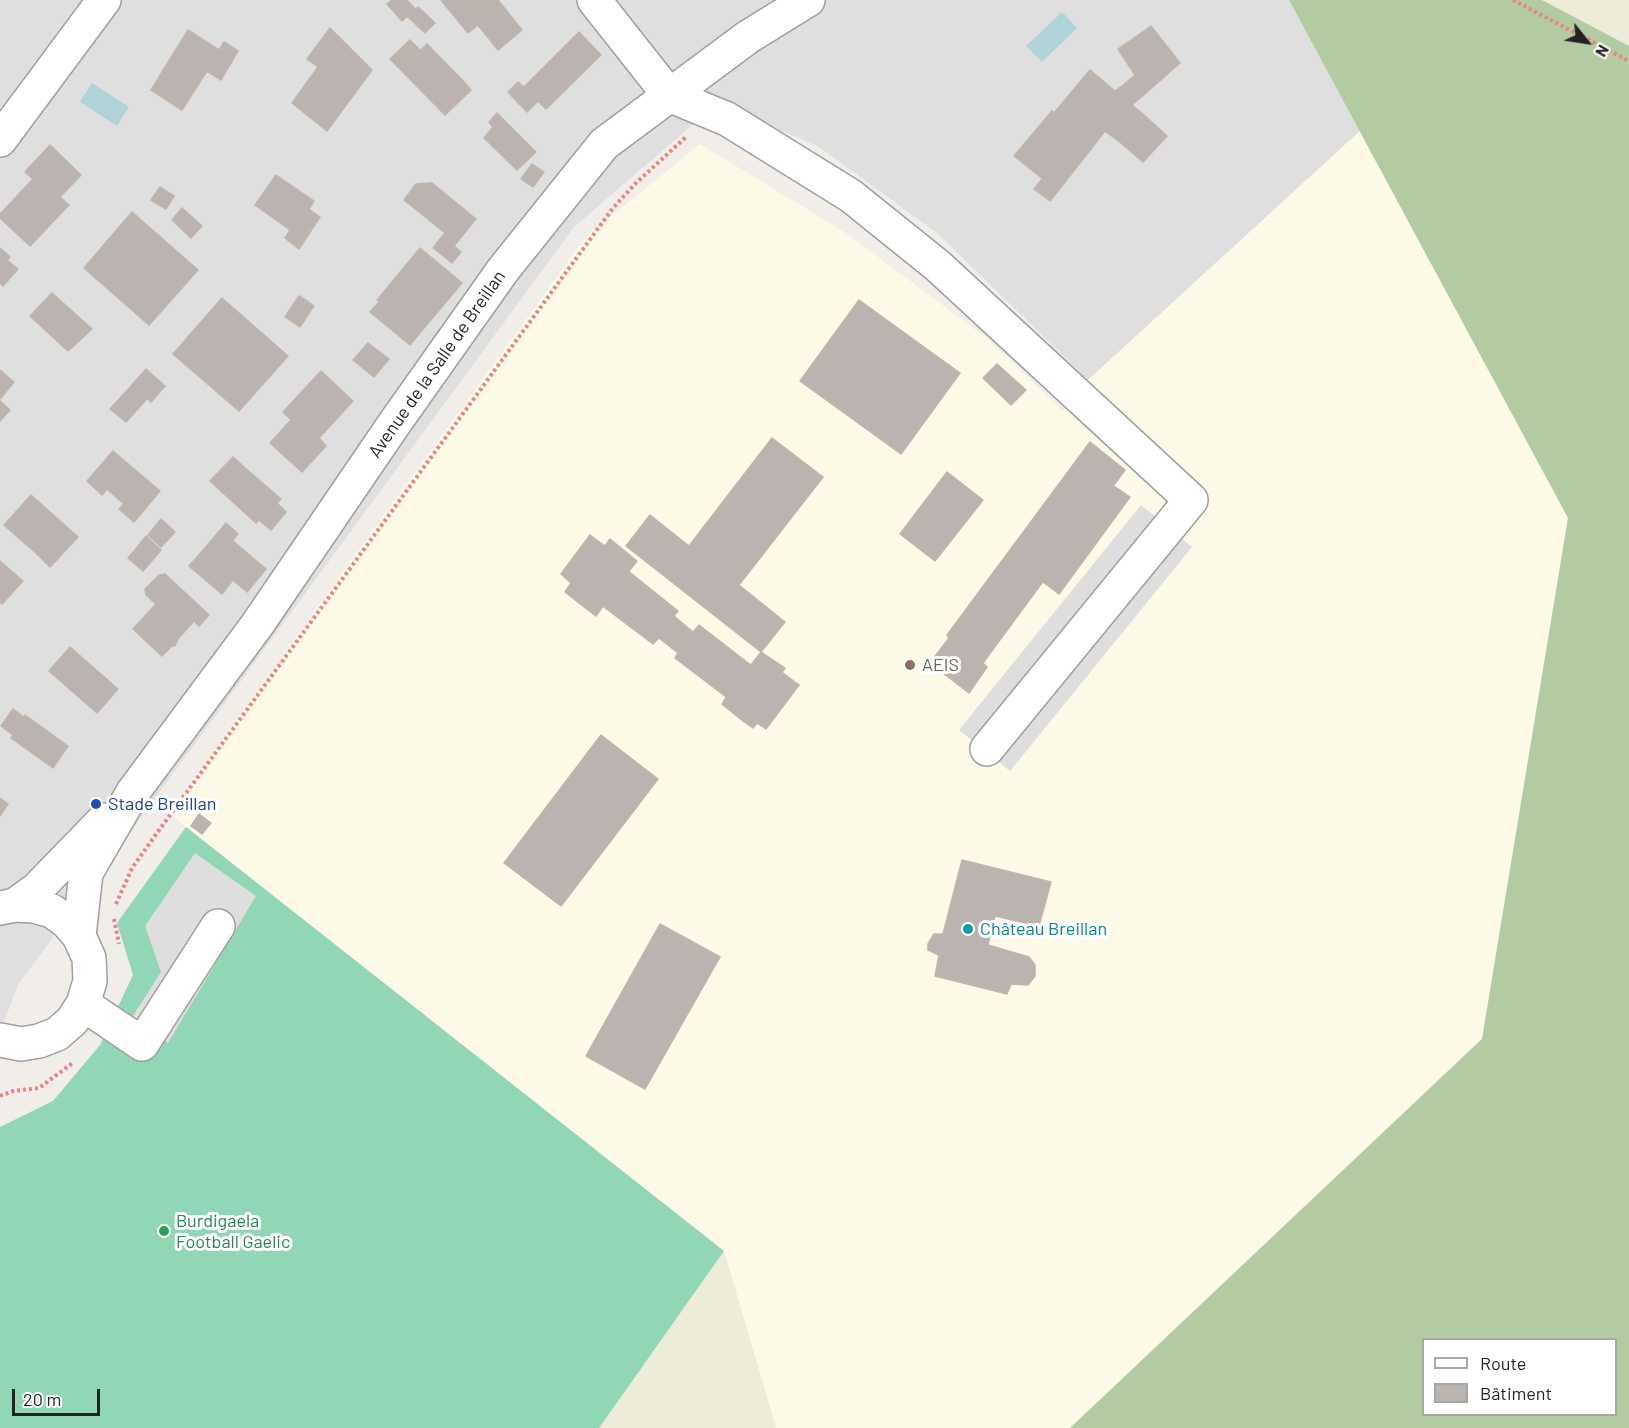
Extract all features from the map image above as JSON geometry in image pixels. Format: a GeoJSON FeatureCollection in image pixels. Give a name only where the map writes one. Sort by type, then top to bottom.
{"type":"FeatureCollection","features":[{"type":"Feature","properties":{"kind":"street"},"geometry":{"type":"LineString","coordinates":[[0,140],[104,0]]}},
{"type":"Feature","properties":{"kind":"street"},"geometry":{"type":"LineString","coordinates":[[594,0],[669,95],[727,118],[851,196],[938,266],[1191,500],[987,749]]}},
{"type":"Feature","properties":{"kind":"street","name":"Avenue de la Salle de Breillan"},"geometry":{"type":"LineString","coordinates":[[79,936],[86,873],[133,792],[257,626],[394,424],[503,270],[604,144],[748,37],[808,0]]}},
{"type":"Feature","properties":{"kind":"street","name":"Avenue de la Salle de Breillan"},"geometry":{"type":"LineString","coordinates":[[8,906],[36,890],[133,792]]}},
{"type":"Feature","properties":{"kind":"street"},"geometry":{"type":"LineString","coordinates":[[1,1041],[30,1043],[57,1034],[72,1021],[83,1004],[90,981],[89,958],[79,936],[67,922],[52,912],[34,906],[8,906]]}},
{"type":"Feature","properties":{"kind":"street"},"geometry":{"type":"LineString","coordinates":[[83,1004],[142,1044],[219,926]]}},
{"type":"Feature","properties":{"kind":"path"},"geometry":{"type":"LineString","coordinates":[[1513,0],[1629,61]]}},
{"type":"Feature","properties":{"kind":"path"},"geometry":{"type":"LineString","coordinates":[[119,945],[113,910],[132,868],[613,208],[635,184],[713,113]]}},
{"type":"Feature","properties":{"kind":"path"},"geometry":{"type":"LineString","coordinates":[[0,1096],[39,1088],[51,1082],[79,1058]]}},
{"type":"Feature","properties":{"kind":"shaded area"},"geometry":{"type":"Polygon","coordinates":[[[0,0],[1289,0],[1360,131],[1088,380],[937,233],[819,147],[718,103],[574,227],[18,985],[0,1032],[0,0]]]}},
{"type":"Feature","properties":{"kind":"shaded area","name":"AEIS"},"geometry":{"type":"Polygon","coordinates":[[[1360,131],[1568,517],[1482,1038],[1070,1428],[776,1428],[724,1251],[169,813],[585,238],[700,144],[846,233],[989,340],[1062,411],[1088,380],[1360,131]]]}},
{"type":"Feature","properties":{"kind":"shaded area"},"geometry":{"type":"Polygon","coordinates":[[[1141,505],[1192,547],[1010,771],[959,730],[1141,505]]]}},
{"type":"Feature","properties":{"kind":"shaded area"},"geometry":{"type":"Polygon","coordinates":[[[195,853],[256,896],[168,1043],[131,1019],[161,972],[145,926],[195,853]]]}},
{"type":"Feature","properties":{"kind":"green space"},"geometry":{"type":"Polygon","coordinates":[[[1289,0],[1542,0],[1629,46],[1629,1428],[1070,1428],[1482,1039],[1568,518],[1289,0]]]}},
{"type":"Feature","properties":{"kind":"green space"},"geometry":{"type":"Polygon","coordinates":[[[1542,0],[1629,0],[1629,46],[1542,0]]]}},
{"type":"Feature","properties":{"kind":"green space"},"geometry":{"type":"Polygon","coordinates":[[[186,827],[724,1251],[599,1428],[0,1428],[0,1127],[53,1101],[100,1045],[133,975],[117,923],[186,827]]]}},
{"type":"Feature","properties":{"kind":"green space"},"geometry":{"type":"Polygon","coordinates":[[[724,1251],[776,1428],[599,1428],[724,1251]]]}},
{"type":"Feature","properties":{"kind":"water"},"geometry":{"type":"Polygon","coordinates":[[[1062,12],[1077,28],[1042,62],[1026,46],[1062,12]]]}},
{"type":"Feature","properties":{"kind":"water"},"geometry":{"type":"Polygon","coordinates":[[[92,83],[129,107],[117,126],[80,102],[92,83]]]}},
{"type":"Feature","properties":{"kind":"building"},"geometry":{"type":"Polygon","coordinates":[[[392,0],[407,0],[415,9],[402,21],[387,4],[392,0]]]}},
{"type":"Feature","properties":{"kind":"building"},"geometry":{"type":"Polygon","coordinates":[[[441,0],[489,0],[497,10],[502,5],[522,30],[498,50],[478,25],[468,33],[441,0]]]}},
{"type":"Feature","properties":{"kind":"building"},"geometry":{"type":"Polygon","coordinates":[[[489,0],[498,0],[502,5],[497,10],[489,0]]]}},
{"type":"Feature","properties":{"kind":"building"},"geometry":{"type":"Polygon","coordinates":[[[418,7],[435,23],[425,33],[407,16],[418,7]]]}},
{"type":"Feature","properties":{"kind":"building"},"geometry":{"type":"Polygon","coordinates":[[[1151,26],[1180,63],[1139,99],[1122,86],[1135,75],[1118,49],[1151,26]]]}},
{"type":"Feature","properties":{"kind":"building"},"geometry":{"type":"Polygon","coordinates":[[[330,28],[372,70],[327,131],[292,103],[318,67],[307,59],[330,28]]]}},
{"type":"Feature","properties":{"kind":"building"},"geometry":{"type":"Polygon","coordinates":[[[188,30],[219,50],[224,42],[238,51],[221,80],[207,71],[182,110],[151,90],[188,30]]]}},
{"type":"Feature","properties":{"kind":"building"},"geometry":{"type":"Polygon","coordinates":[[[579,32],[601,55],[546,109],[538,101],[527,112],[508,92],[518,82],[524,87],[579,32]]]}},
{"type":"Feature","properties":{"kind":"building"},"geometry":{"type":"Polygon","coordinates":[[[410,40],[421,51],[401,70],[390,59],[410,40]]]}},
{"type":"Feature","properties":{"kind":"building"},"geometry":{"type":"Polygon","coordinates":[[[427,44],[467,85],[441,111],[401,70],[427,44]]]}},
{"type":"Feature","properties":{"kind":"building"},"geometry":{"type":"Polygon","coordinates":[[[1090,70],[1115,91],[1122,86],[1139,99],[1132,105],[1144,115],[1121,143],[1105,131],[1058,191],[1014,156],[1090,70]]]}},
{"type":"Feature","properties":{"kind":"building"},"geometry":{"type":"Polygon","coordinates":[[[467,85],[471,90],[445,115],[441,111],[467,85]]]}},
{"type":"Feature","properties":{"kind":"building"},"geometry":{"type":"Polygon","coordinates":[[[497,113],[536,152],[517,170],[484,138],[493,127],[489,122],[497,113]]]}},
{"type":"Feature","properties":{"kind":"building"},"geometry":{"type":"Polygon","coordinates":[[[1144,115],[1167,136],[1143,162],[1121,143],[1144,115]]]}},
{"type":"Feature","properties":{"kind":"building"},"geometry":{"type":"Polygon","coordinates":[[[50,145],[81,175],[60,197],[69,205],[30,246],[0,218],[0,214],[33,179],[25,172],[50,145]]]}},
{"type":"Feature","properties":{"kind":"building"},"geometry":{"type":"Polygon","coordinates":[[[532,164],[544,172],[533,187],[521,179],[532,164]]]}},
{"type":"Feature","properties":{"kind":"building"},"geometry":{"type":"Polygon","coordinates":[[[276,175],[314,201],[309,209],[320,217],[299,249],[285,238],[290,230],[255,205],[276,175]]]}},
{"type":"Feature","properties":{"kind":"building"},"geometry":{"type":"Polygon","coordinates":[[[1042,179],[1058,191],[1050,201],[1034,189],[1042,179]]]}},
{"type":"Feature","properties":{"kind":"building"},"geometry":{"type":"Polygon","coordinates":[[[432,183],[476,219],[454,246],[461,252],[452,263],[441,254],[448,243],[441,238],[445,233],[404,200],[416,184],[432,183]]]}},
{"type":"Feature","properties":{"kind":"building"},"geometry":{"type":"Polygon","coordinates":[[[160,187],[174,196],[166,209],[151,200],[160,187]]]}},
{"type":"Feature","properties":{"kind":"building"},"geometry":{"type":"Polygon","coordinates":[[[182,208],[202,226],[191,238],[172,220],[182,208]]]}},
{"type":"Feature","properties":{"kind":"building"},"geometry":{"type":"Polygon","coordinates":[[[132,212],[198,270],[149,325],[84,268],[132,212]]]}},
{"type":"Feature","properties":{"kind":"building"},"geometry":{"type":"Polygon","coordinates":[[[441,238],[448,243],[441,254],[433,248],[441,238]]]}},
{"type":"Feature","properties":{"kind":"building"},"geometry":{"type":"Polygon","coordinates":[[[0,248],[10,257],[0,269],[0,248]]]}},
{"type":"Feature","properties":{"kind":"building"},"geometry":{"type":"Polygon","coordinates":[[[420,248],[462,283],[419,334],[377,300],[420,248]]]}},
{"type":"Feature","properties":{"kind":"building"},"geometry":{"type":"Polygon","coordinates":[[[8,261],[18,269],[3,286],[0,283],[0,269],[8,261]]]}},
{"type":"Feature","properties":{"kind":"building"},"geometry":{"type":"Polygon","coordinates":[[[52,293],[92,329],[68,351],[30,316],[52,293]]]}},
{"type":"Feature","properties":{"kind":"building"},"geometry":{"type":"Polygon","coordinates":[[[299,296],[307,301],[302,308],[309,313],[300,327],[285,317],[299,296]]]}},
{"type":"Feature","properties":{"kind":"building"},"geometry":{"type":"Polygon","coordinates":[[[222,298],[288,356],[239,411],[173,354],[222,298]]]}},
{"type":"Feature","properties":{"kind":"building"},"geometry":{"type":"Polygon","coordinates":[[[859,300],[960,373],[901,454],[800,381],[859,300]]]}},
{"type":"Feature","properties":{"kind":"building"},"geometry":{"type":"Polygon","coordinates":[[[307,301],[314,306],[309,313],[302,308],[307,301]]]}},
{"type":"Feature","properties":{"kind":"building"},"geometry":{"type":"Polygon","coordinates":[[[379,302],[419,334],[410,345],[370,312],[379,302]]]}},
{"type":"Feature","properties":{"kind":"building"},"geometry":{"type":"Polygon","coordinates":[[[368,343],[389,359],[374,377],[353,360],[368,343]]]}},
{"type":"Feature","properties":{"kind":"building"},"geometry":{"type":"Polygon","coordinates":[[[997,364],[1026,390],[1011,405],[983,378],[997,364]]]}},
{"type":"Feature","properties":{"kind":"building"},"geometry":{"type":"Polygon","coordinates":[[[146,369],[165,386],[151,402],[132,385],[146,369]]]}},
{"type":"Feature","properties":{"kind":"building"},"geometry":{"type":"Polygon","coordinates":[[[0,370],[14,382],[0,399],[0,370]]]}},
{"type":"Feature","properties":{"kind":"building"},"geometry":{"type":"Polygon","coordinates":[[[321,371],[353,401],[319,438],[326,446],[302,472],[270,443],[291,420],[283,412],[321,371]]]}},
{"type":"Feature","properties":{"kind":"building"},"geometry":{"type":"Polygon","coordinates":[[[132,385],[147,399],[126,422],[110,409],[132,385]]]}},
{"type":"Feature","properties":{"kind":"building"},"geometry":{"type":"Polygon","coordinates":[[[0,401],[10,410],[0,421],[0,401]]]}},
{"type":"Feature","properties":{"kind":"building"},"geometry":{"type":"Polygon","coordinates":[[[772,438],[823,477],[739,585],[785,622],[761,652],[626,546],[650,515],[689,546],[772,438]]]}},
{"type":"Feature","properties":{"kind":"building"},"geometry":{"type":"Polygon","coordinates":[[[1090,442],[1125,470],[983,663],[987,667],[969,693],[930,663],[949,638],[947,635],[1090,442]]]}},
{"type":"Feature","properties":{"kind":"building"},"geometry":{"type":"Polygon","coordinates":[[[113,451],[160,491],[134,522],[119,509],[124,504],[107,489],[102,495],[87,481],[113,451]]]}},
{"type":"Feature","properties":{"kind":"building"},"geometry":{"type":"Polygon","coordinates":[[[233,457],[244,467],[222,492],[210,481],[233,457]]]}},
{"type":"Feature","properties":{"kind":"building"},"geometry":{"type":"Polygon","coordinates":[[[244,467],[281,499],[277,503],[286,512],[271,530],[259,520],[256,523],[222,492],[244,467]]]}},
{"type":"Feature","properties":{"kind":"building"},"geometry":{"type":"Polygon","coordinates":[[[947,472],[983,500],[935,561],[900,534],[947,472]]]}},
{"type":"Feature","properties":{"kind":"building"},"geometry":{"type":"Polygon","coordinates":[[[1114,486],[1130,497],[1059,594],[1043,582],[1114,486]]]}},
{"type":"Feature","properties":{"kind":"building"},"geometry":{"type":"Polygon","coordinates":[[[31,495],[78,537],[50,567],[36,553],[40,548],[25,535],[21,540],[4,525],[31,495]]]}},
{"type":"Feature","properties":{"kind":"building"},"geometry":{"type":"Polygon","coordinates":[[[161,519],[175,532],[161,547],[148,535],[161,519]]]}},
{"type":"Feature","properties":{"kind":"building"},"geometry":{"type":"Polygon","coordinates":[[[226,523],[238,534],[218,558],[206,547],[226,523]]]}},
{"type":"Feature","properties":{"kind":"building"},"geometry":{"type":"Polygon","coordinates":[[[25,535],[40,548],[36,553],[21,540],[25,535]]]}},
{"type":"Feature","properties":{"kind":"building"},"geometry":{"type":"Polygon","coordinates":[[[590,535],[605,546],[602,550],[678,611],[674,616],[693,632],[699,625],[774,683],[783,673],[743,721],[733,713],[738,706],[675,658],[678,653],[659,638],[653,644],[592,598],[584,607],[565,592],[571,583],[561,574],[590,535]]]}},
{"type":"Feature","properties":{"kind":"building"},"geometry":{"type":"Polygon","coordinates":[[[146,536],[161,550],[150,563],[135,550],[146,536]]]}},
{"type":"Feature","properties":{"kind":"building"},"geometry":{"type":"Polygon","coordinates":[[[610,539],[637,561],[629,571],[602,550],[610,539]]]}},
{"type":"Feature","properties":{"kind":"building"},"geometry":{"type":"Polygon","coordinates":[[[233,541],[266,569],[247,592],[233,580],[222,594],[189,566],[206,547],[218,558],[233,541]]]}},
{"type":"Feature","properties":{"kind":"building"},"geometry":{"type":"Polygon","coordinates":[[[135,550],[150,563],[143,571],[128,558],[135,550]]]}},
{"type":"Feature","properties":{"kind":"building"},"geometry":{"type":"Polygon","coordinates":[[[0,561],[23,581],[2,604],[0,602],[0,561]]]}},
{"type":"Feature","properties":{"kind":"building"},"geometry":{"type":"Polygon","coordinates":[[[165,574],[209,615],[199,626],[194,621],[178,639],[175,646],[172,646],[162,656],[133,629],[156,604],[146,595],[145,589],[159,575],[165,574]]]}},
{"type":"Feature","properties":{"kind":"building"},"geometry":{"type":"Polygon","coordinates":[[[592,598],[603,606],[596,616],[584,607],[592,598]]]}},
{"type":"Feature","properties":{"kind":"building"},"geometry":{"type":"Polygon","coordinates":[[[70,647],[118,689],[97,713],[49,671],[70,647]]]}},
{"type":"Feature","properties":{"kind":"building"},"geometry":{"type":"Polygon","coordinates":[[[761,652],[785,668],[774,683],[751,665],[761,652]]]}},
{"type":"Feature","properties":{"kind":"building"},"geometry":{"type":"Polygon","coordinates":[[[783,673],[799,685],[766,729],[757,723],[753,728],[743,721],[783,673]]]}},
{"type":"Feature","properties":{"kind":"building"},"geometry":{"type":"Polygon","coordinates":[[[726,697],[738,706],[733,713],[722,704],[726,697]]]}},
{"type":"Feature","properties":{"kind":"building"},"geometry":{"type":"Polygon","coordinates":[[[13,709],[68,746],[59,759],[6,719],[13,709]]]}},
{"type":"Feature","properties":{"kind":"building"},"geometry":{"type":"Polygon","coordinates":[[[6,719],[59,759],[53,768],[11,738],[13,735],[1,726],[6,719]]]}},
{"type":"Feature","properties":{"kind":"building"},"geometry":{"type":"Polygon","coordinates":[[[601,735],[658,779],[561,906],[504,863],[601,735]]]}},
{"type":"Feature","properties":{"kind":"building"},"geometry":{"type":"Polygon","coordinates":[[[0,798],[8,804],[0,816],[0,798]]]}},
{"type":"Feature","properties":{"kind":"building"},"geometry":{"type":"Polygon","coordinates":[[[199,814],[211,823],[202,834],[191,826],[199,814]]]}},
{"type":"Feature","properties":{"kind":"building","name":"Château Breillan"},"geometry":{"type":"Polygon","coordinates":[[[962,860],[1051,882],[1039,926],[995,916],[988,945],[1029,957],[1035,965],[1035,976],[1028,985],[1011,984],[1007,994],[935,976],[939,955],[928,950],[928,944],[934,934],[943,934],[962,860]]]}},
{"type":"Feature","properties":{"kind":"building"},"geometry":{"type":"Polygon","coordinates":[[[660,924],[720,957],[645,1089],[586,1056],[660,924]]]}},
{"type":"Feature","properties":{"kind":"place","name":"AEIS"},"geometry":{"type":"Point","coordinates":[910,665]}},
{"type":"Feature","properties":{"kind":"place","name":"Stade Breillan"},"geometry":{"type":"Point","coordinates":[96,804]}},
{"type":"Feature","properties":{"kind":"place","name":"Château Breillan"},"geometry":{"type":"Point","coordinates":[968,929]}},
{"type":"Feature","properties":{"kind":"place","name":"Burdigaela Football Gaelic"},"geometry":{"type":"Point","coordinates":[164,1231]}}]}
